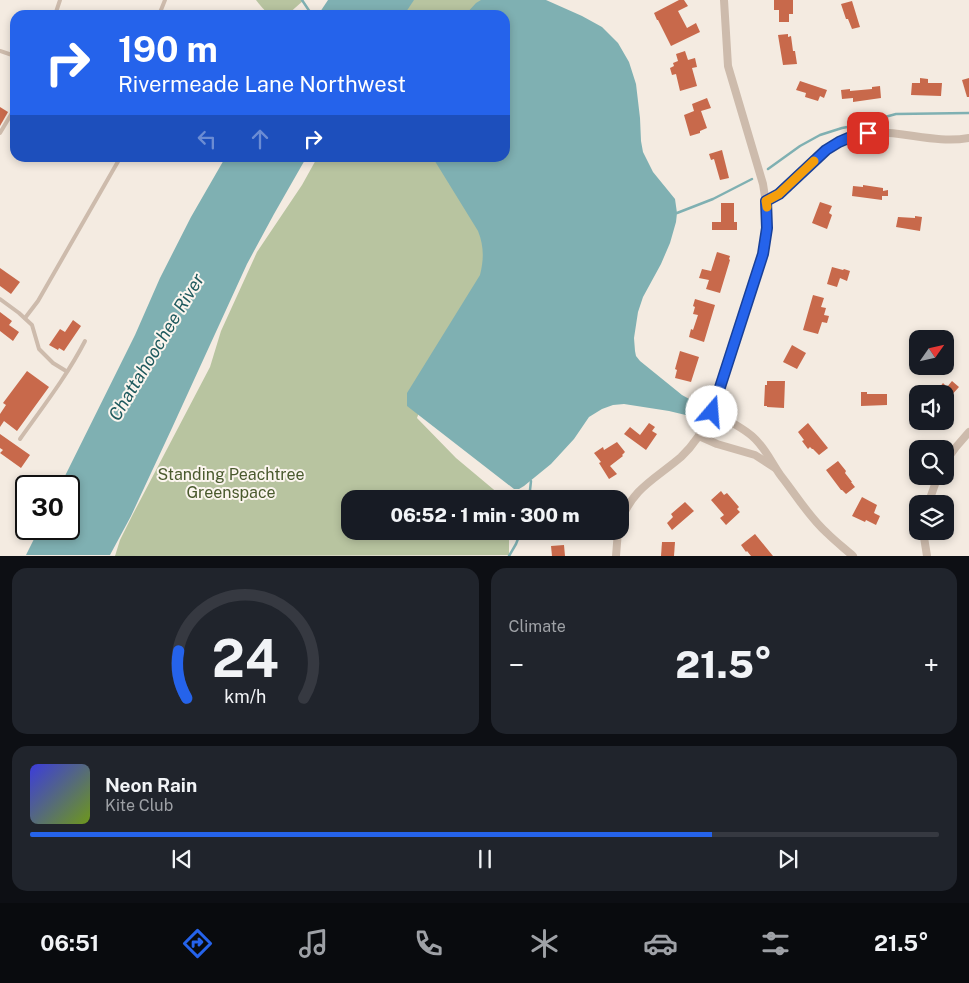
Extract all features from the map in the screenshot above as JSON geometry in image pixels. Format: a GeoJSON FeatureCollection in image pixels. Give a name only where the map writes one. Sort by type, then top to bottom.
{"type":"FeatureCollection","features":[{"type":"Feature","properties":{"kind":"street"},"geometry":{"type":"LineString","coordinates":[[629,504],[644,485],[682,456],[699,436],[712,412],[763,254],[767,228],[766,201],[763,184],[728,66],[724,0]]}},
{"type":"Feature","properties":{"kind":"street"},"geometry":{"type":"LineString","coordinates":[[766,201],[779,194],[826,150],[853,136],[882,132],[939,140],[969,138]]}},
{"type":"Feature","properties":{"kind":"street"},"geometry":{"type":"LineString","coordinates":[[712,412],[735,424],[751,436],[767,453],[775,468],[812,517],[853,556]]}},
{"type":"Feature","properties":{"kind":"street"},"geometry":{"type":"LineString","coordinates":[[954,449],[969,432]]}},
{"type":"Feature","properties":{"kind":"street"},"geometry":{"type":"LineString","coordinates":[[699,436],[755,456],[775,468]]}},
{"type":"Feature","properties":{"kind":"street"},"geometry":{"type":"LineString","coordinates":[[616,540],[616,556]]}},
{"type":"Feature","properties":{"kind":"street"},"geometry":{"type":"LineString","coordinates":[[925,540],[927,556]]}},
{"type":"Feature","properties":{"kind":"lane"},"geometry":{"type":"LineString","coordinates":[[0,133],[10,116]]}},
{"type":"Feature","properties":{"kind":"lane"},"geometry":{"type":"LineString","coordinates":[[25,318],[38,301],[118,162]]}},
{"type":"Feature","properties":{"kind":"lane"},"geometry":{"type":"LineString","coordinates":[[0,299],[25,318],[33,328],[39,349],[53,363],[66,371]]}},
{"type":"Feature","properties":{"kind":"lane"},"geometry":{"type":"LineString","coordinates":[[20,439],[85,341]]}},
{"type":"Feature","properties":{"kind":"green space"},"geometry":{"type":"Polygon","coordinates":[[[256,0],[304,0],[293,10],[263,9],[256,0]]]}},
{"type":"Feature","properties":{"kind":"green space"},"geometry":{"type":"Polygon","coordinates":[[[410,0],[488,0],[481,10],[403,10],[410,0]]]}},
{"type":"Feature","properties":{"kind":"green space","name":"Standing Peachtree Greenspace"},"geometry":{"type":"Polygon","coordinates":[[[315,162],[451,162],[479,225],[489,266],[448,330],[417,418],[456,458],[494,490],[341,490],[341,540],[509,540],[509,555],[115,556],[120,540],[133,514],[210,367],[221,331],[257,252],[302,185],[315,162]]]}},
{"type":"Feature","properties":{"kind":"water"},"geometry":{"type":"Polygon","coordinates":[[[328,0],[414,0],[407,10],[321,10],[328,0]]]}},
{"type":"Feature","properties":{"kind":"water"},"geometry":{"type":"Polygon","coordinates":[[[481,0],[546,0],[602,27],[618,43],[629,62],[636,84],[643,152],[653,172],[675,199],[677,213],[670,243],[643,297],[638,312],[634,338],[636,356],[682,395],[691,400],[700,400],[703,405],[703,412],[698,418],[624,404],[602,409],[589,417],[574,439],[551,464],[519,489],[514,489],[407,406],[407,393],[480,275],[482,263],[483,253],[478,231],[435,162],[510,162],[510,10],[470,10],[481,0]]]}},
{"type":"Feature","properties":{"kind":"water","name":"Chattahoochee River"},"geometry":{"type":"Polygon","coordinates":[[[223,162],[304,162],[247,264],[131,516],[110,555],[26,555],[34,540],[80,540],[80,475],[65,475],[135,335],[160,278],[191,217],[223,162]]]}},
{"type":"Feature","properties":{"kind":"building"},"geometry":{"type":"Polygon","coordinates":[[[679,0],[684,0],[688,6],[678,11],[687,28],[696,23],[700,32],[671,46],[654,13],[679,0]]]}},
{"type":"Feature","properties":{"kind":"building"},"geometry":{"type":"Polygon","coordinates":[[[774,0],[793,0],[793,14],[789,14],[789,22],[779,22],[779,10],[774,10],[774,0]]]}},
{"type":"Feature","properties":{"kind":"building"},"geometry":{"type":"Polygon","coordinates":[[[852,1],[860,27],[852,29],[841,4],[852,1]]]}},
{"type":"Feature","properties":{"kind":"building"},"geometry":{"type":"Polygon","coordinates":[[[788,34],[788,37],[791,36],[797,64],[783,65],[778,35],[788,34]]]}},
{"type":"Feature","properties":{"kind":"building"},"geometry":{"type":"Polygon","coordinates":[[[685,51],[688,60],[695,58],[697,67],[692,68],[697,86],[680,91],[676,74],[672,75],[670,68],[674,66],[673,63],[678,61],[676,54],[685,51]]]}},
{"type":"Feature","properties":{"kind":"building"},"geometry":{"type":"Polygon","coordinates":[[[920,78],[928,79],[928,83],[942,83],[941,96],[911,95],[912,83],[920,83],[920,78]]]}},
{"type":"Feature","properties":{"kind":"building"},"geometry":{"type":"Polygon","coordinates":[[[969,78],[969,97],[967,97],[962,80],[969,78]]]}},
{"type":"Feature","properties":{"kind":"building"},"geometry":{"type":"Polygon","coordinates":[[[800,81],[827,90],[824,98],[820,96],[818,101],[805,97],[806,93],[796,90],[800,81]]]}},
{"type":"Feature","properties":{"kind":"building"},"geometry":{"type":"Polygon","coordinates":[[[880,86],[881,98],[853,102],[853,98],[842,99],[841,90],[872,89],[872,87],[880,86]]]}},
{"type":"Feature","properties":{"kind":"building"},"geometry":{"type":"Polygon","coordinates":[[[707,98],[711,108],[701,111],[707,128],[700,131],[700,133],[690,136],[684,115],[694,111],[692,104],[707,98]]]}},
{"type":"Feature","properties":{"kind":"building"},"geometry":{"type":"Polygon","coordinates":[[[0,107],[8,112],[0,126],[0,107]]]}},
{"type":"Feature","properties":{"kind":"building"},"geometry":{"type":"Polygon","coordinates":[[[722,150],[729,178],[720,180],[714,159],[711,160],[709,154],[722,150]]]}},
{"type":"Feature","properties":{"kind":"building"},"geometry":{"type":"Polygon","coordinates":[[[863,185],[883,188],[883,191],[888,190],[888,196],[882,196],[882,200],[852,196],[853,186],[863,187],[863,185]]]}},
{"type":"Feature","properties":{"kind":"building"},"geometry":{"type":"Polygon","coordinates":[[[820,202],[832,206],[829,213],[832,215],[827,229],[812,223],[820,202]]]}},
{"type":"Feature","properties":{"kind":"building"},"geometry":{"type":"Polygon","coordinates":[[[721,203],[734,203],[734,222],[737,222],[737,230],[712,230],[712,222],[721,222],[721,203]]]}},
{"type":"Feature","properties":{"kind":"building"},"geometry":{"type":"Polygon","coordinates":[[[915,216],[922,217],[920,231],[896,227],[898,217],[915,218],[915,216]]]}},
{"type":"Feature","properties":{"kind":"building"},"geometry":{"type":"Polygon","coordinates":[[[717,252],[730,256],[720,293],[706,289],[709,280],[699,278],[702,269],[711,271],[717,252]]]}},
{"type":"Feature","properties":{"kind":"building"},"geometry":{"type":"Polygon","coordinates":[[[832,267],[850,271],[847,281],[840,278],[837,287],[827,284],[832,267]]]}},
{"type":"Feature","properties":{"kind":"building"},"geometry":{"type":"Polygon","coordinates":[[[0,268],[20,282],[11,294],[0,286],[0,268]]]}},
{"type":"Feature","properties":{"kind":"building"},"geometry":{"type":"Polygon","coordinates":[[[813,295],[824,298],[821,307],[826,308],[824,315],[829,316],[827,323],[822,322],[818,334],[803,330],[813,295]]]}},
{"type":"Feature","properties":{"kind":"building"},"geometry":{"type":"Polygon","coordinates":[[[695,299],[715,305],[704,342],[689,337],[698,315],[693,314],[695,299]]]}},
{"type":"Feature","properties":{"kind":"building"},"geometry":{"type":"Polygon","coordinates":[[[0,312],[12,321],[9,325],[19,332],[13,341],[0,331],[0,312]]]}},
{"type":"Feature","properties":{"kind":"building"},"geometry":{"type":"Polygon","coordinates":[[[73,320],[81,326],[64,351],[49,345],[60,329],[65,332],[73,320]]]}},
{"type":"Feature","properties":{"kind":"building"},"geometry":{"type":"Polygon","coordinates":[[[792,345],[806,353],[797,369],[783,362],[792,345]]]}},
{"type":"Feature","properties":{"kind":"building"},"geometry":{"type":"Polygon","coordinates":[[[680,351],[699,357],[691,382],[675,378],[677,370],[675,369],[680,351]]]}},
{"type":"Feature","properties":{"kind":"building"},"geometry":{"type":"Polygon","coordinates":[[[27,371],[49,387],[17,431],[4,421],[0,427],[0,414],[6,405],[3,403],[27,371]]]}},
{"type":"Feature","properties":{"kind":"building"},"geometry":{"type":"Polygon","coordinates":[[[767,381],[785,381],[784,408],[764,406],[765,385],[767,385],[767,381]]]}},
{"type":"Feature","properties":{"kind":"building"},"geometry":{"type":"Polygon","coordinates":[[[952,381],[959,387],[954,392],[954,385],[949,385],[952,381]]]}},
{"type":"Feature","properties":{"kind":"building"},"geometry":{"type":"Polygon","coordinates":[[[861,392],[867,392],[867,394],[887,394],[887,405],[861,406],[861,392]]]}},
{"type":"Feature","properties":{"kind":"building"},"geometry":{"type":"Polygon","coordinates":[[[649,423],[655,427],[652,431],[657,434],[646,450],[624,434],[630,427],[640,435],[649,423]]]}},
{"type":"Feature","properties":{"kind":"building"},"geometry":{"type":"Polygon","coordinates":[[[808,423],[828,448],[819,455],[810,447],[808,449],[798,432],[808,423]]]}},
{"type":"Feature","properties":{"kind":"building"},"geometry":{"type":"Polygon","coordinates":[[[0,434],[30,455],[21,468],[0,453],[3,450],[0,448],[0,434]]]}},
{"type":"Feature","properties":{"kind":"building"},"geometry":{"type":"Polygon","coordinates":[[[617,442],[625,452],[623,456],[610,466],[617,474],[609,479],[599,463],[601,462],[594,453],[603,447],[604,450],[617,442]]]}},
{"type":"Feature","properties":{"kind":"building"},"geometry":{"type":"Polygon","coordinates":[[[838,461],[855,487],[846,494],[826,470],[838,461]]]}},
{"type":"Feature","properties":{"kind":"building"},"geometry":{"type":"Polygon","coordinates":[[[721,491],[724,495],[727,493],[739,507],[737,509],[740,512],[726,525],[720,518],[724,515],[711,500],[721,491]]]}},
{"type":"Feature","properties":{"kind":"building"},"geometry":{"type":"Polygon","coordinates":[[[862,497],[877,505],[874,513],[880,516],[876,525],[852,516],[862,497]]]}},
{"type":"Feature","properties":{"kind":"building"},"geometry":{"type":"Polygon","coordinates":[[[685,502],[694,511],[672,530],[667,523],[673,517],[671,514],[685,502]]]}},
{"type":"Feature","properties":{"kind":"building"},"geometry":{"type":"Polygon","coordinates":[[[755,534],[773,556],[751,556],[746,552],[741,545],[755,534]]]}},
{"type":"Feature","properties":{"kind":"building"},"geometry":{"type":"Polygon","coordinates":[[[662,542],[675,542],[674,556],[661,556],[662,542]]]}},
{"type":"Feature","properties":{"kind":"building"},"geometry":{"type":"Polygon","coordinates":[[[564,545],[565,556],[552,556],[551,546],[564,545]]]}},
{"type":"Feature","properties":{"kind":"waterway"},"geometry":{"type":"LineString","coordinates":[[302,0],[309,10]]}},
{"type":"Feature","properties":{"kind":"waterway"},"geometry":{"type":"LineString","coordinates":[[768,169],[800,146],[820,135],[842,128],[875,122],[896,114],[969,113]]}},
{"type":"Feature","properties":{"kind":"waterway"},"geometry":{"type":"LineString","coordinates":[[677,213],[713,199],[752,179]]}},
{"type":"Feature","properties":{"kind":"waterway"},"geometry":{"type":"LineString","coordinates":[[530,490],[531,481]]}},
{"type":"Feature","properties":{"kind":"waterway"},"geometry":{"type":"LineString","coordinates":[[509,556],[518,540]]}},
{"type":"Feature","properties":{"kind":"slow traffic"},"geometry":{"type":"LineString","coordinates":[[767,207],[766,201],[773,199],[814,161]]}},
{"type":"Feature","properties":{"kind":"route"},"geometry":{"type":"LineString","coordinates":[[712,412],[763,254],[768,214],[766,201],[773,199],[779,194],[826,150],[853,136],[868,133]]}}]}
